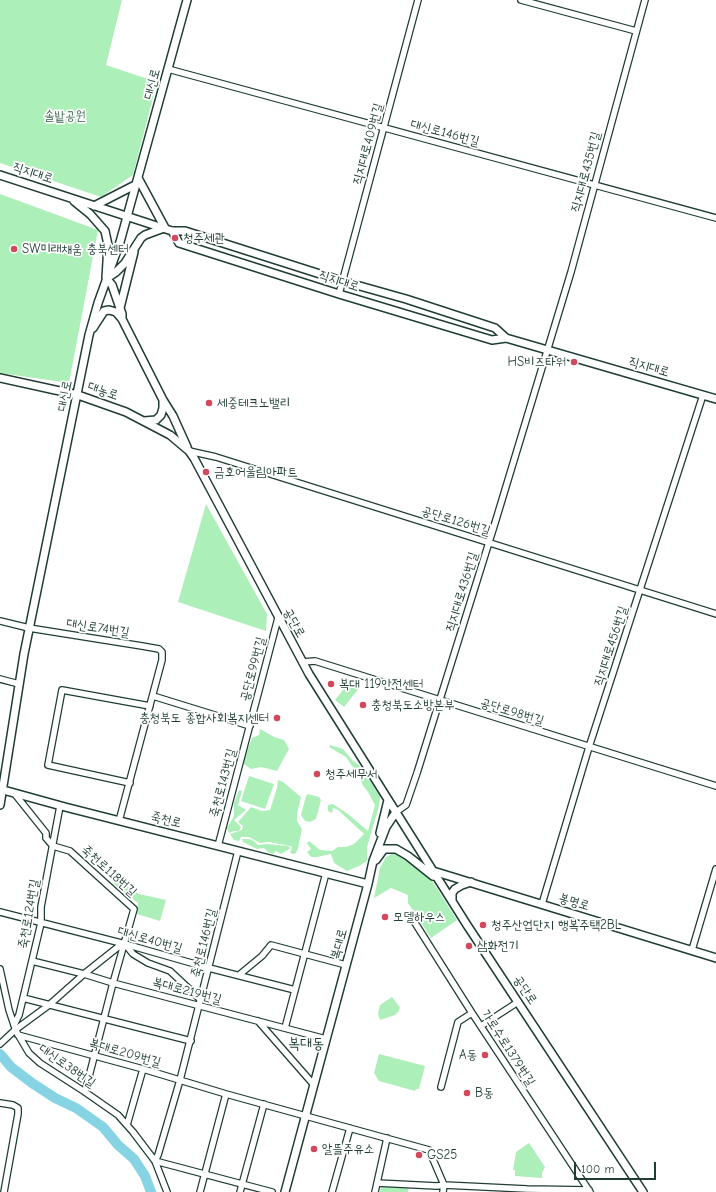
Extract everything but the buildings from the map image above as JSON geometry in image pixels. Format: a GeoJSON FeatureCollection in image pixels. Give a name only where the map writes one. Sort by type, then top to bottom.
{"type":"FeatureCollection","features":[{"type":"Feature","properties":{"kind":"street","name":"대신로"},"geometry":{"type":"LineString","coordinates":[[0,805],[30,628],[89,335],[106,278],[128,216],[187,0]]}},
{"type":"Feature","properties":{"kind":"street","name":"직지대로409번길"},"geometry":{"type":"LineString","coordinates":[[339,294],[418,0]]}},
{"type":"Feature","properties":{"kind":"street"},"geometry":{"type":"LineString","coordinates":[[521,0],[636,31]]}},
{"type":"Feature","properties":{"kind":"street","name":"직지대로435번길"},"geometry":{"type":"LineString","coordinates":[[547,350],[571,272],[645,0]]}},
{"type":"Feature","properties":{"kind":"street","name":"대신로146번길"},"geometry":{"type":"LineString","coordinates":[[168,69],[716,218]]}},
{"type":"Feature","properties":{"kind":"street","name":"직지대로"},"geometry":{"type":"LineString","coordinates":[[0,175],[172,231],[185,231],[342,281],[406,299],[495,328],[506,338]]}},
{"type":"Feature","properties":{"kind":"street"},"geometry":{"type":"LineString","coordinates":[[94,206],[137,181],[164,228],[145,235],[136,244],[121,268],[106,278]]}},
{"type":"Feature","properties":{"kind":"street"},"geometry":{"type":"LineString","coordinates":[[71,198],[90,214],[105,231],[108,245],[106,278],[112,285],[122,319]]}},
{"type":"Feature","properties":{"kind":"street","name":"직지대로"},"geometry":{"type":"LineString","coordinates":[[172,231],[179,243],[339,294],[492,340],[506,338],[716,399]]}},
{"type":"Feature","properties":{"kind":"street"},"geometry":{"type":"LineString","coordinates":[[120,308],[136,244]]}},
{"type":"Feature","properties":{"kind":"street"},"geometry":{"type":"LineString","coordinates":[[89,335],[104,312],[109,310],[116,312],[122,319],[163,400],[173,416],[189,451]]}},
{"type":"Feature","properties":{"kind":"street","name":"직지대로436번길"},"geometry":{"type":"LineString","coordinates":[[396,812],[406,805],[440,701],[547,350]]}},
{"type":"Feature","properties":{"kind":"street","name":"대농로"},"geometry":{"type":"LineString","coordinates":[[0,378],[78,395],[119,409],[170,435],[189,451]]}},
{"type":"Feature","properties":{"kind":"street","name":"직지대로456번길"},"geometry":{"type":"LineString","coordinates":[[542,904],[589,747],[703,395]]}},
{"type":"Feature","properties":{"kind":"street"},"geometry":{"type":"LineString","coordinates":[[143,421],[156,420],[163,408],[163,400]]}},
{"type":"Feature","properties":{"kind":"street","name":"공단로126번길"},"geometry":{"type":"LineString","coordinates":[[189,451],[216,457],[716,614]]}},
{"type":"Feature","properties":{"kind":"street","name":"공단로"},"geometry":{"type":"LineString","coordinates":[[189,451],[302,662],[439,881],[643,1192]]}},
{"type":"Feature","properties":{"kind":"street","name":"공단로99번길"},"geometry":{"type":"LineString","coordinates":[[250,726],[278,618]]}},
{"type":"Feature","properties":{"kind":"street","name":"대신로74번길"},"geometry":{"type":"LineString","coordinates":[[0,621],[30,628],[159,649],[162,652],[162,660],[153,696]]}},
{"type":"Feature","properties":{"kind":"street","name":"공단로98번길"},"geometry":{"type":"LineString","coordinates":[[302,662],[314,661],[716,786]]}},
{"type":"Feature","properties":{"kind":"street"},"geometry":{"type":"LineString","coordinates":[[0,679],[20,684]]}},
{"type":"Feature","properties":{"kind":"street"},"geometry":{"type":"LineString","coordinates":[[130,783],[48,765],[62,690],[150,706]]}},
{"type":"Feature","properties":{"kind":"street"},"geometry":{"type":"LineString","coordinates":[[119,821],[153,696],[250,726]]}},
{"type":"Feature","properties":{"kind":"street","name":"죽천로143번길"},"geometry":{"type":"LineString","coordinates":[[218,846],[250,726]]}},
{"type":"Feature","properties":{"kind":"street","name":"죽천로"},"geometry":{"type":"LineString","coordinates":[[2,789],[60,806],[368,884]]}},
{"type":"Feature","properties":{"kind":"street"},"geometry":{"type":"LineString","coordinates":[[14,792],[46,833],[46,838],[52,846]]}},
{"type":"Feature","properties":{"kind":"street"},"geometry":{"type":"LineString","coordinates":[[373,864],[388,800]]}},
{"type":"Feature","properties":{"kind":"street","name":"죽천로124번길"},"geometry":{"type":"LineString","coordinates":[[16,1030],[41,923],[41,908],[60,806]]}},
{"type":"Feature","properties":{"kind":"street","name":"복대로"},"geometry":{"type":"LineString","coordinates":[[285,1192],[373,864],[386,827],[396,812]]}},
{"type":"Feature","properties":{"kind":"street","name":"죽천로118번길"},"geometry":{"type":"LineString","coordinates":[[52,846],[70,851],[134,909],[85,1092]]}},
{"type":"Feature","properties":{"kind":"street"},"geometry":{"type":"LineString","coordinates":[[373,864],[384,849],[396,849],[408,856],[439,881]]}},
{"type":"Feature","properties":{"kind":"street","name":"죽천로146번길"},"geometry":{"type":"LineString","coordinates":[[155,1161],[191,1041],[238,851]]}},
{"type":"Feature","properties":{"kind":"street"},"geometry":{"type":"LineString","coordinates":[[692,950],[716,869]]}},
{"type":"Feature","properties":{"kind":"street","name":"봉명로"},"geometry":{"type":"LineString","coordinates":[[433,871],[716,958]]}},
{"type":"Feature","properties":{"kind":"street"},"geometry":{"type":"LineString","coordinates":[[285,1028],[326,873]]}},
{"type":"Feature","properties":{"kind":"street"},"geometry":{"type":"LineString","coordinates":[[452,900],[452,893],[455,889],[471,882]]}},
{"type":"Feature","properties":{"kind":"street","name":"대신로40번길"},"geometry":{"type":"LineString","coordinates":[[0,912],[295,990]]}},
{"type":"Feature","properties":{"kind":"street","name":"가로수로1379번길"},"geometry":{"type":"LineString","coordinates":[[410,915],[472,1013],[589,1191]]}},
{"type":"Feature","properties":{"kind":"street"},"geometry":{"type":"LineString","coordinates":[[0,1044],[49,1005],[84,974],[118,947],[125,944],[133,954],[148,963],[170,971],[200,1002]]}},
{"type":"Feature","properties":{"kind":"street"},"geometry":{"type":"LineString","coordinates":[[239,975],[262,956],[271,945],[346,965]]}},
{"type":"Feature","properties":{"kind":"street","name":"복대로219번길"},"geometry":{"type":"LineString","coordinates":[[32,961],[113,983],[200,1002],[258,1021],[326,1039]]}},
{"type":"Feature","properties":{"kind":"street","name":"대신로38번길"},"geometry":{"type":"LineString","coordinates":[[0,968],[9,1010],[16,1030],[29,1053],[40,1063],[118,1115],[155,1161],[167,1192]]}},
{"type":"Feature","properties":{"kind":"street"},"geometry":{"type":"LineString","coordinates":[[23,998],[191,1041]]}},
{"type":"Feature","properties":{"kind":"street"},"geometry":{"type":"LineString","coordinates":[[481,1026],[518,1002]]}},
{"type":"Feature","properties":{"kind":"street"},"geometry":{"type":"LineString","coordinates":[[441,1087],[458,1022],[472,1013]]}},
{"type":"Feature","properties":{"kind":"street"},"geometry":{"type":"LineString","coordinates":[[258,1021],[314,1085]]}},
{"type":"Feature","properties":{"kind":"street","name":"복대로209번길"},"geometry":{"type":"LineString","coordinates":[[16,1030],[94,1056],[429,1150],[444,1185]]}},
{"type":"Feature","properties":{"kind":"street"},"geometry":{"type":"LineString","coordinates":[[127,1125],[144,1069]]}},
{"type":"Feature","properties":{"kind":"street"},"geometry":{"type":"LineString","coordinates":[[200,1192],[226,1094]]}},
{"type":"Feature","properties":{"kind":"street"},"geometry":{"type":"LineString","coordinates":[[0,1103],[13,1105],[18,1108],[4,1192]]}},
{"type":"Feature","properties":{"kind":"street"},"geometry":{"type":"LineString","coordinates":[[240,1192],[264,1104]]}},
{"type":"Feature","properties":{"kind":"street"},"geometry":{"type":"LineString","coordinates":[[332,1192],[350,1128]]}},
{"type":"Feature","properties":{"kind":"street"},"geometry":{"type":"LineString","coordinates":[[375,1192],[387,1138]]}},
{"type":"Feature","properties":{"kind":"street"},"geometry":{"type":"LineString","coordinates":[[155,1161],[272,1192]]}},
{"type":"Feature","properties":{"kind":"street"},"geometry":{"type":"LineString","coordinates":[[0,1176],[7,1178]]}},
{"type":"Feature","properties":{"kind":"street"},"geometry":{"type":"LineString","coordinates":[[377,1183],[437,1186],[444,1185],[527,1191],[589,1191]]}},
{"type":"Feature","properties":{"kind":"street"},"geometry":{"type":"LineString","coordinates":[[443,1192],[444,1185]]}},
{"type":"Feature","properties":{"kind":"green space","name":"솔밭공원"},"geometry":{"type":"Polygon","coordinates":[[[0,0],[122,0],[106,65],[157,82],[133,175],[101,197],[0,163],[0,0]]]}},
{"type":"Feature","properties":{"kind":"green space"},"geometry":{"type":"Polygon","coordinates":[[[0,194],[98,230],[69,383],[0,373],[0,194]]]}},
{"type":"Feature","properties":{"kind":"green space"},"geometry":{"type":"Polygon","coordinates":[[[206,504],[267,614],[266,631],[178,602],[206,504]]]}},
{"type":"Feature","properties":{"kind":"green space"},"geometry":{"type":"Polygon","coordinates":[[[351,680],[360,687],[344,707],[335,700],[351,680]]]}},
{"type":"Feature","properties":{"kind":"green space"},"geometry":{"type":"Polygon","coordinates":[[[260,729],[274,737],[284,740],[289,749],[277,771],[261,767],[251,769],[244,764],[244,759],[252,738],[259,735],[260,729]]]}},
{"type":"Feature","properties":{"kind":"green space"},"geometry":{"type":"Polygon","coordinates":[[[330,745],[343,749],[353,761],[359,765],[380,796],[379,806],[367,847],[367,861],[347,871],[334,863],[331,854],[311,857],[307,852],[311,849],[307,843],[309,841],[320,850],[332,851],[338,847],[346,847],[354,844],[364,834],[338,810],[333,808],[332,813],[328,811],[328,805],[333,804],[348,814],[368,831],[375,805],[362,784],[358,770],[352,766],[346,757],[329,747],[330,745]]]}},
{"type":"Feature","properties":{"kind":"green space"},"geometry":{"type":"Polygon","coordinates":[[[249,776],[274,784],[265,809],[241,801],[249,776]]]}},
{"type":"Feature","properties":{"kind":"green space"},"geometry":{"type":"Polygon","coordinates":[[[278,780],[283,782],[301,797],[297,821],[302,829],[298,848],[296,853],[293,854],[290,853],[292,847],[290,846],[269,842],[260,843],[249,837],[241,837],[239,841],[234,840],[230,834],[242,830],[243,826],[238,822],[251,807],[262,811],[270,810],[278,780]]]}},
{"type":"Feature","properties":{"kind":"green space"},"geometry":{"type":"Polygon","coordinates":[[[239,790],[242,791],[238,805],[246,810],[234,820],[241,827],[239,831],[229,833],[227,828],[234,816],[234,803],[239,790]]]}},
{"type":"Feature","properties":{"kind":"green space"},"geometry":{"type":"Polygon","coordinates":[[[308,794],[319,797],[321,800],[316,819],[310,822],[305,821],[301,815],[306,796],[308,794]]]}},
{"type":"Feature","properties":{"kind":"green space"},"geometry":{"type":"Polygon","coordinates":[[[242,839],[249,839],[258,845],[267,844],[288,846],[291,848],[281,854],[276,851],[273,854],[264,848],[257,849],[243,842],[242,839]]]}},
{"type":"Feature","properties":{"kind":"green space"},"geometry":{"type":"Polygon","coordinates":[[[394,853],[404,857],[429,876],[457,920],[431,938],[408,903],[408,895],[391,888],[374,898],[380,868],[386,857],[394,853]]]}},
{"type":"Feature","properties":{"kind":"green space"},"geometry":{"type":"Polygon","coordinates":[[[113,882],[132,888],[139,894],[166,900],[160,921],[137,914],[138,903],[120,890],[113,882]]]}},
{"type":"Feature","properties":{"kind":"green space"},"geometry":{"type":"Polygon","coordinates":[[[392,997],[400,1008],[398,1012],[395,1015],[380,1020],[378,1014],[380,1005],[392,997]]]}},
{"type":"Feature","properties":{"kind":"green space"},"geometry":{"type":"Polygon","coordinates":[[[379,1054],[425,1066],[419,1089],[416,1089],[415,1091],[379,1081],[374,1073],[379,1054]]]}},
{"type":"Feature","properties":{"kind":"green space"},"geometry":{"type":"Polygon","coordinates":[[[529,1143],[545,1167],[542,1173],[542,1178],[515,1176],[515,1170],[513,1170],[516,1152],[529,1143]]]}},
{"type":"Feature","properties":{"kind":"green space"},"geometry":{"type":"Polygon","coordinates":[[[382,1184],[409,1186],[408,1192],[380,1192],[382,1184]]]}},
{"type":"Feature","properties":{"kind":"waterway"},"geometry":{"type":"LineString","coordinates":[[0,1054],[11,1067],[32,1083],[55,1098],[76,1108],[103,1127],[118,1145],[134,1159],[145,1176],[151,1192]]}},
{"type":"Feature","properties":{"kind":"place","name":"청주세관"},"geometry":{"type":"Point","coordinates":[175,238]}},
{"type":"Feature","properties":{"kind":"place","name":"SW미래채움 충북센터"},"geometry":{"type":"Point","coordinates":[14,249]}},
{"type":"Feature","properties":{"kind":"place","name":"HS비즈타워"},"geometry":{"type":"Point","coordinates":[574,362]}},
{"type":"Feature","properties":{"kind":"place","name":"세중테크노밸리"},"geometry":{"type":"Point","coordinates":[209,403]}},
{"type":"Feature","properties":{"kind":"place","name":"금호어울림아파트"},"geometry":{"type":"Point","coordinates":[206,472]}},
{"type":"Feature","properties":{"kind":"place","name":"복대 119안전센터"},"geometry":{"type":"Point","coordinates":[331,684]}},
{"type":"Feature","properties":{"kind":"place","name":"충청북도소방본부"},"geometry":{"type":"Point","coordinates":[363,705]}},
{"type":"Feature","properties":{"kind":"place","name":"충청북도 종합사회복지센터"},"geometry":{"type":"Point","coordinates":[277,718]}},
{"type":"Feature","properties":{"kind":"place","name":"청주세무서"},"geometry":{"type":"Point","coordinates":[317,774]}},
{"type":"Feature","properties":{"kind":"place","name":"모델하우스"},"geometry":{"type":"Point","coordinates":[385,917]}},
{"type":"Feature","properties":{"kind":"place","name":"청주산업단지 행복주택2BL"},"geometry":{"type":"Point","coordinates":[483,925]}},
{"type":"Feature","properties":{"kind":"place","name":"삼화전기"},"geometry":{"type":"Point","coordinates":[469,946]}},
{"type":"Feature","properties":{"kind":"place","name":"A동"},"geometry":{"type":"Point","coordinates":[485,1055]}},
{"type":"Feature","properties":{"kind":"place","name":"B동"},"geometry":{"type":"Point","coordinates":[467,1093]}},
{"type":"Feature","properties":{"kind":"place","name":"알뜰주유소"},"geometry":{"type":"Point","coordinates":[314,1149]}},
{"type":"Feature","properties":{"kind":"place","name":"GS25"},"geometry":{"type":"Point","coordinates":[419,1155]}},
{"type":"Feature","properties":{"kind":"district","name":"복대동"},"geometry":{"type":"Point","coordinates":[306,1044]}}]}
